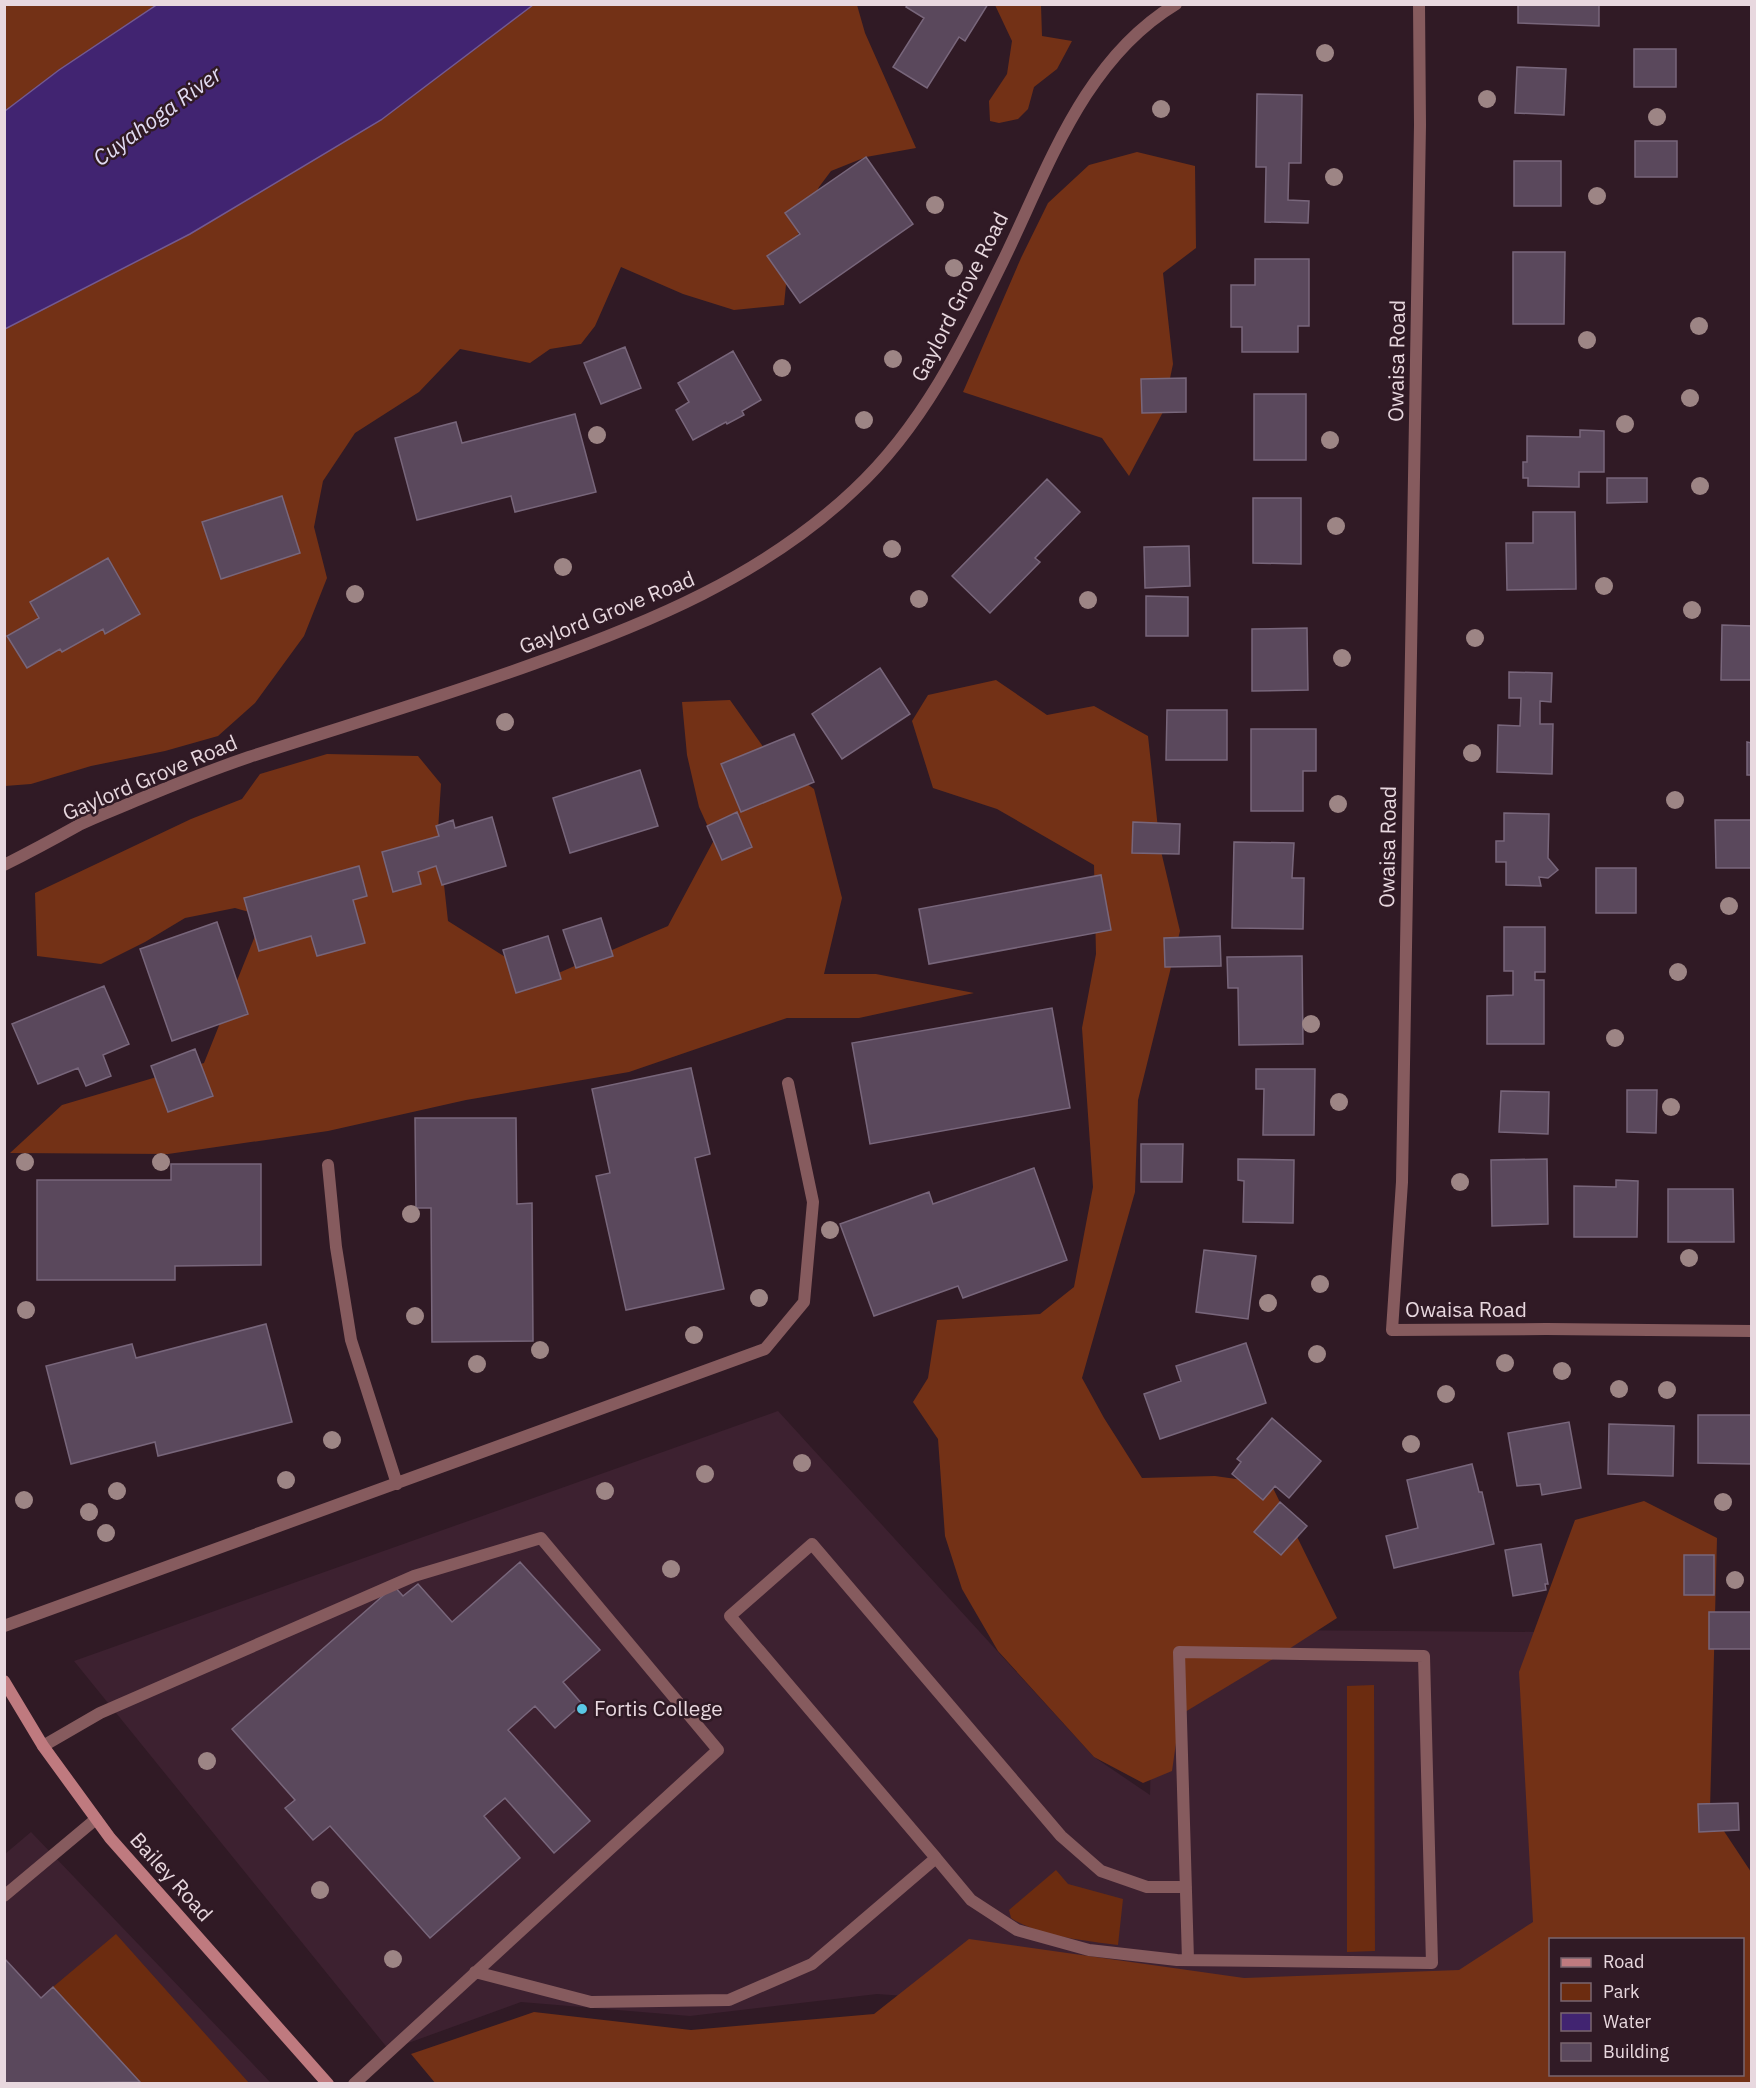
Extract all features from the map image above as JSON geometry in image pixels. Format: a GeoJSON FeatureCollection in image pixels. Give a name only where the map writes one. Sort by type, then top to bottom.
{"type":"FeatureCollection","features":[{"type":"Feature","properties":{"kind":"street","name":"Gaylord Grove Road"},"geometry":{"type":"LineString","coordinates":[[4,865],[81,825],[184,780],[434,699],[644,623],[716,589],[784,547],[853,492],[883,460],[929,399],[968,334],[1069,120],[1095,82],[1126,45],[1158,15],[1176,4]]}},
{"type":"Feature","properties":{"kind":"street","name":"Owaisa Road"},"geometry":{"type":"LineString","coordinates":[[1419,4],[1420,125],[1402,1182],[1392,1330],[1752,1331]]}},
{"type":"Feature","properties":{"kind":"street"},"geometry":{"type":"LineString","coordinates":[[4,1626],[765,1349],[804,1302],[813,1202],[788,1083]]}},
{"type":"Feature","properties":{"kind":"street"},"geometry":{"type":"LineString","coordinates":[[328,1165],[336,1247],[351,1340],[398,1484]]}},
{"type":"Feature","properties":{"kind":"street"},"geometry":{"type":"LineString","coordinates":[[43,1746],[100,1713],[414,1576],[541,1538],[718,1750],[354,2084]]}},
{"type":"Feature","properties":{"kind":"street"},"geometry":{"type":"LineString","coordinates":[[1186,1887],[1147,1887],[1101,1871],[1061,1836],[812,1544],[730,1616],[972,1900],[1017,1930],[1089,1950],[1188,1960],[1432,1963],[1424,1656],[1179,1652],[1186,1887],[1188,1960]]}},
{"type":"Feature","properties":{"kind":"street","name":"Bailey Road"},"geometry":{"type":"LineString","coordinates":[[4,1681],[43,1746],[110,1838],[328,2084]]}},
{"type":"Feature","properties":{"kind":"street"},"geometry":{"type":"LineString","coordinates":[[4,1896],[96,1819]]}},
{"type":"Feature","properties":{"kind":"street"},"geometry":{"type":"LineString","coordinates":[[475,1972],[591,2002],[729,2000],[812,1964],[936,1858]]}},
{"type":"Feature","properties":{"kind":"shaded area"},"geometry":{"type":"Polygon","coordinates":[[[5,5],[158,5],[59,70],[5,111],[5,5]]]}},
{"type":"Feature","properties":{"kind":"shaded area"},"geometry":{"type":"Polygon","coordinates":[[[533,5],[857,5],[865,33],[916,148],[866,157],[831,171],[819,187],[789,254],[784,305],[734,310],[683,294],[621,267],[595,326],[581,344],[550,349],[530,363],[460,349],[419,392],[355,433],[323,481],[314,527],[327,578],[304,636],[255,703],[218,736],[165,751],[91,766],[31,784],[5,786],[5,329],[190,234],[381,120],[533,5]]]}},
{"type":"Feature","properties":{"kind":"shaded area"},"geometry":{"type":"Polygon","coordinates":[[[995,5],[1041,5],[1042,36],[1072,41],[1057,69],[1034,87],[1028,109],[1018,119],[999,123],[990,121],[989,101],[1007,74],[1012,41],[995,5]]]}},
{"type":"Feature","properties":{"kind":"shaded area"},"geometry":{"type":"Polygon","coordinates":[[[1137,152],[1195,166],[1196,248],[1163,273],[1173,364],[1163,412],[1129,476],[1102,438],[963,392],[1021,258],[1048,203],[1089,165],[1137,152]]]}},
{"type":"Feature","properties":{"kind":"shaded area"},"geometry":{"type":"Polygon","coordinates":[[[996,680],[1047,715],[1094,706],[1148,736],[1160,847],[1180,931],[1138,1100],[1135,1192],[1082,1378],[1142,1478],[1215,1476],[1271,1484],[1337,1618],[1180,1715],[1172,1771],[1143,1783],[1094,1757],[998,1651],[962,1589],[945,1536],[938,1439],[913,1402],[928,1378],[937,1320],[1040,1314],[1074,1287],[1093,1187],[1082,1028],[1096,954],[1094,865],[997,809],[933,788],[912,721],[928,695],[996,680]]]}},
{"type":"Feature","properties":{"kind":"shaded area"},"geometry":{"type":"Polygon","coordinates":[[[730,700],[771,758],[814,789],[842,898],[824,974],[876,974],[974,993],[859,1018],[787,1018],[629,1072],[466,1100],[328,1131],[168,1154],[10,1153],[62,1105],[204,1063],[263,916],[235,908],[185,918],[145,942],[101,964],[37,956],[35,893],[191,819],[242,799],[260,774],[327,754],[418,756],[441,784],[438,830],[448,921],[542,980],[668,926],[714,840],[699,807],[687,755],[682,702],[730,700]]]}},
{"type":"Feature","properties":{"kind":"shaded area","name":"Fortis College"},"geometry":{"type":"Polygon","coordinates":[[[778,1411],[1094,1757],[1150,1795],[1154,1629],[1541,1632],[1549,2022],[1323,2026],[877,1994],[690,2016],[521,2002],[389,2050],[74,1661],[778,1411]]]}},
{"type":"Feature","properties":{"kind":"shaded area"},"geometry":{"type":"Polygon","coordinates":[[[1644,1501],[1717,1538],[1710,1810],[1751,1872],[1751,2083],[436,2084],[411,2054],[534,2012],[691,2030],[874,2014],[969,1939],[1244,1978],[1459,1970],[1533,1922],[1519,1672],[1575,1520],[1644,1501]]]}},
{"type":"Feature","properties":{"kind":"shaded area"},"geometry":{"type":"Polygon","coordinates":[[[31,1832],[271,2083],[5,2084],[5,1854],[31,1832]]]}},
{"type":"Feature","properties":{"kind":"green space"},"geometry":{"type":"Polygon","coordinates":[[[1374,1685],[1375,1951],[1347,1952],[1347,1686],[1374,1685]]]}},
{"type":"Feature","properties":{"kind":"green space"},"geometry":{"type":"Polygon","coordinates":[[[1056,1870],[1068,1884],[1123,1899],[1118,1945],[1048,1933],[1011,1918],[1009,1910],[1056,1870]]]}},
{"type":"Feature","properties":{"kind":"green space"},"geometry":{"type":"Polygon","coordinates":[[[116,1934],[249,2083],[139,2083],[53,1987],[116,1934]]]}},
{"type":"Feature","properties":{"kind":"water","name":"Cuyahoga River"},"geometry":{"type":"Polygon","coordinates":[[[158,4],[533,5],[381,120],[190,234],[5,329],[5,111],[59,70],[158,4]]]}},
{"type":"Feature","properties":{"kind":"building"},"geometry":{"type":"Polygon","coordinates":[[[908,4],[988,4],[965,41],[959,37],[927,88],[893,67],[924,18],[906,7],[908,4]]]}},
{"type":"Feature","properties":{"kind":"building"},"geometry":{"type":"Polygon","coordinates":[[[1518,4],[1599,4],[1599,26],[1518,23],[1518,4]]]}},
{"type":"Feature","properties":{"kind":"building"},"geometry":{"type":"Polygon","coordinates":[[[1634,49],[1676,49],[1676,87],[1634,87],[1634,49]]]}},
{"type":"Feature","properties":{"kind":"building"},"geometry":{"type":"Polygon","coordinates":[[[1517,67],[1566,69],[1564,115],[1515,113],[1517,67]]]}},
{"type":"Feature","properties":{"kind":"building"},"geometry":{"type":"Polygon","coordinates":[[[1257,94],[1302,95],[1301,163],[1289,163],[1288,200],[1309,201],[1308,223],[1265,222],[1266,167],[1256,167],[1257,94]]]}},
{"type":"Feature","properties":{"kind":"building"},"geometry":{"type":"Polygon","coordinates":[[[1635,141],[1677,141],[1677,177],[1635,177],[1635,141]]]}},
{"type":"Feature","properties":{"kind":"building"},"geometry":{"type":"Polygon","coordinates":[[[866,157],[913,224],[800,303],[767,256],[800,234],[785,213],[866,157]]]}},
{"type":"Feature","properties":{"kind":"building"},"geometry":{"type":"Polygon","coordinates":[[[1514,161],[1561,161],[1561,206],[1514,206],[1514,161]]]}},
{"type":"Feature","properties":{"kind":"building"},"geometry":{"type":"Polygon","coordinates":[[[1513,252],[1565,252],[1564,324],[1513,324],[1513,252]]]}},
{"type":"Feature","properties":{"kind":"building"},"geometry":{"type":"Polygon","coordinates":[[[1255,259],[1309,259],[1309,326],[1298,326],[1298,352],[1242,352],[1242,327],[1231,327],[1231,285],[1255,285],[1255,259]]]}},
{"type":"Feature","properties":{"kind":"building"},"geometry":{"type":"Polygon","coordinates":[[[625,347],[641,388],[601,404],[584,363],[625,347]]]}},
{"type":"Feature","properties":{"kind":"building"},"geometry":{"type":"Polygon","coordinates":[[[733,351],[761,400],[742,411],[744,415],[693,440],[676,410],[689,402],[678,383],[733,351]]]}},
{"type":"Feature","properties":{"kind":"building"},"geometry":{"type":"Polygon","coordinates":[[[1186,378],[1186,412],[1142,413],[1141,379],[1186,378]]]}},
{"type":"Feature","properties":{"kind":"building"},"geometry":{"type":"Polygon","coordinates":[[[1254,394],[1306,394],[1306,460],[1254,460],[1254,394]]]}},
{"type":"Feature","properties":{"kind":"building"},"geometry":{"type":"Polygon","coordinates":[[[575,414],[596,492],[515,512],[511,496],[417,520],[395,438],[456,422],[462,443],[575,414]]]}},
{"type":"Feature","properties":{"kind":"building"},"geometry":{"type":"Polygon","coordinates":[[[1580,430],[1604,431],[1604,472],[1579,472],[1579,487],[1528,486],[1528,478],[1523,478],[1523,462],[1527,462],[1527,436],[1580,437],[1580,430]]]}},
{"type":"Feature","properties":{"kind":"building"},"geometry":{"type":"Polygon","coordinates":[[[1607,478],[1647,478],[1647,502],[1607,503],[1607,478]]]}},
{"type":"Feature","properties":{"kind":"building"},"geometry":{"type":"Polygon","coordinates":[[[1047,479],[1080,512],[1035,558],[1040,562],[990,613],[952,576],[1047,479]]]}},
{"type":"Feature","properties":{"kind":"building"},"geometry":{"type":"Polygon","coordinates":[[[282,496],[300,553],[221,579],[202,522],[282,496]]]}},
{"type":"Feature","properties":{"kind":"building"},"geometry":{"type":"Polygon","coordinates":[[[1253,498],[1301,498],[1301,564],[1253,563],[1253,498]]]}},
{"type":"Feature","properties":{"kind":"building"},"geometry":{"type":"Polygon","coordinates":[[[1533,512],[1575,512],[1576,589],[1507,590],[1506,543],[1533,543],[1533,512]]]}},
{"type":"Feature","properties":{"kind":"building"},"geometry":{"type":"Polygon","coordinates":[[[1189,546],[1190,586],[1145,588],[1144,547],[1189,546]]]}},
{"type":"Feature","properties":{"kind":"building"},"geometry":{"type":"Polygon","coordinates":[[[108,558],[140,614],[105,634],[103,629],[62,652],[60,649],[27,668],[7,636],[39,618],[30,602],[108,558]]]}},
{"type":"Feature","properties":{"kind":"building"},"geometry":{"type":"Polygon","coordinates":[[[1146,596],[1188,597],[1188,636],[1146,636],[1146,596]]]}},
{"type":"Feature","properties":{"kind":"building"},"geometry":{"type":"Polygon","coordinates":[[[1722,625],[1752,626],[1752,680],[1721,680],[1722,625]]]}},
{"type":"Feature","properties":{"kind":"building"},"geometry":{"type":"Polygon","coordinates":[[[1307,628],[1308,690],[1252,691],[1252,629],[1307,628]]]}},
{"type":"Feature","properties":{"kind":"building"},"geometry":{"type":"Polygon","coordinates":[[[880,668],[910,714],[842,759],[812,714],[880,668]]]}},
{"type":"Feature","properties":{"kind":"building"},"geometry":{"type":"Polygon","coordinates":[[[1509,672],[1552,673],[1551,702],[1540,701],[1540,724],[1553,724],[1552,774],[1497,772],[1498,725],[1520,726],[1521,698],[1509,698],[1509,672]]]}},
{"type":"Feature","properties":{"kind":"building"},"geometry":{"type":"Polygon","coordinates":[[[1167,710],[1227,710],[1227,760],[1166,760],[1167,710]]]}},
{"type":"Feature","properties":{"kind":"building"},"geometry":{"type":"Polygon","coordinates":[[[1251,729],[1316,729],[1316,771],[1303,771],[1303,811],[1251,811],[1251,729]]]}},
{"type":"Feature","properties":{"kind":"building"},"geometry":{"type":"Polygon","coordinates":[[[794,734],[814,782],[741,812],[721,764],[794,734]]]}},
{"type":"Feature","properties":{"kind":"building"},"geometry":{"type":"Polygon","coordinates":[[[1747,742],[1752,743],[1752,775],[1747,775],[1747,742]]]}},
{"type":"Feature","properties":{"kind":"building"},"geometry":{"type":"Polygon","coordinates":[[[640,770],[658,826],[570,853],[553,798],[640,770]]]}},
{"type":"Feature","properties":{"kind":"building"},"geometry":{"type":"Polygon","coordinates":[[[737,812],[752,847],[722,860],[707,826],[737,812]]]}},
{"type":"Feature","properties":{"kind":"building"},"geometry":{"type":"Polygon","coordinates":[[[1504,813],[1549,814],[1548,858],[1558,870],[1548,878],[1539,877],[1541,886],[1506,885],[1506,862],[1496,862],[1496,841],[1504,841],[1504,813]]]}},
{"type":"Feature","properties":{"kind":"building"},"geometry":{"type":"Polygon","coordinates":[[[492,817],[506,866],[442,885],[436,866],[418,872],[421,884],[393,892],[382,852],[439,836],[436,826],[453,820],[455,828],[492,817]]]}},
{"type":"Feature","properties":{"kind":"building"},"geometry":{"type":"Polygon","coordinates":[[[1715,820],[1752,820],[1752,868],[1716,868],[1715,820]]]}},
{"type":"Feature","properties":{"kind":"building"},"geometry":{"type":"Polygon","coordinates":[[[1133,822],[1180,824],[1179,854],[1132,853],[1133,822]]]}},
{"type":"Feature","properties":{"kind":"building"},"geometry":{"type":"Polygon","coordinates":[[[1234,842],[1294,843],[1292,878],[1304,878],[1303,929],[1232,928],[1234,842]]]}},
{"type":"Feature","properties":{"kind":"building"},"geometry":{"type":"Polygon","coordinates":[[[359,866],[367,896],[353,900],[365,943],[317,956],[311,936],[259,951],[244,898],[359,866]]]}},
{"type":"Feature","properties":{"kind":"building"},"geometry":{"type":"Polygon","coordinates":[[[1596,868],[1636,868],[1636,913],[1596,913],[1596,868]]]}},
{"type":"Feature","properties":{"kind":"building"},"geometry":{"type":"Polygon","coordinates":[[[1101,875],[1111,930],[929,964],[919,909],[1101,875]]]}},
{"type":"Feature","properties":{"kind":"building"},"geometry":{"type":"Polygon","coordinates":[[[601,918],[613,956],[576,968],[563,930],[601,918]]]}},
{"type":"Feature","properties":{"kind":"building"},"geometry":{"type":"Polygon","coordinates":[[[217,922],[248,1014],[172,1041],[140,949],[217,922]]]}},
{"type":"Feature","properties":{"kind":"building"},"geometry":{"type":"Polygon","coordinates":[[[1504,927],[1545,927],[1545,972],[1535,972],[1535,980],[1544,980],[1544,1044],[1487,1044],[1487,996],[1513,995],[1513,971],[1504,971],[1504,927]]]}},
{"type":"Feature","properties":{"kind":"building"},"geometry":{"type":"Polygon","coordinates":[[[548,936],[561,979],[516,993],[503,950],[548,936]]]}},
{"type":"Feature","properties":{"kind":"building"},"geometry":{"type":"Polygon","coordinates":[[[1220,936],[1221,966],[1165,967],[1164,938],[1220,936]]]}},
{"type":"Feature","properties":{"kind":"building"},"geometry":{"type":"Polygon","coordinates":[[[1302,956],[1303,1044],[1239,1045],[1238,988],[1228,988],[1227,957],[1302,956]]]}},
{"type":"Feature","properties":{"kind":"building"},"geometry":{"type":"Polygon","coordinates":[[[104,986],[129,1044],[103,1055],[111,1076],[86,1086],[78,1068],[38,1084],[12,1024],[104,986]]]}},
{"type":"Feature","properties":{"kind":"building"},"geometry":{"type":"Polygon","coordinates":[[[1052,1008],[1070,1108],[870,1144],[852,1043],[1052,1008]]]}},
{"type":"Feature","properties":{"kind":"building"},"geometry":{"type":"Polygon","coordinates":[[[195,1049],[213,1096],[168,1112],[151,1066],[195,1049]]]}},
{"type":"Feature","properties":{"kind":"building"},"geometry":{"type":"Polygon","coordinates":[[[691,1068],[710,1154],[695,1158],[724,1289],[626,1310],[596,1176],[610,1173],[592,1089],[691,1068]]]}},
{"type":"Feature","properties":{"kind":"building"},"geometry":{"type":"Polygon","coordinates":[[[1256,1069],[1315,1069],[1314,1135],[1263,1135],[1264,1089],[1256,1089],[1256,1069]]]}},
{"type":"Feature","properties":{"kind":"building"},"geometry":{"type":"Polygon","coordinates":[[[1627,1090],[1657,1090],[1656,1133],[1627,1132],[1627,1090]]]}},
{"type":"Feature","properties":{"kind":"building"},"geometry":{"type":"Polygon","coordinates":[[[1501,1091],[1549,1092],[1548,1134],[1499,1132],[1501,1091]]]}},
{"type":"Feature","properties":{"kind":"building"},"geometry":{"type":"Polygon","coordinates":[[[415,1118],[516,1118],[517,1204],[532,1203],[533,1341],[432,1342],[431,1208],[416,1208],[415,1118]]]}},
{"type":"Feature","properties":{"kind":"building"},"geometry":{"type":"Polygon","coordinates":[[[1141,1144],[1183,1144],[1182,1182],[1141,1182],[1141,1144]]]}},
{"type":"Feature","properties":{"kind":"building"},"geometry":{"type":"Polygon","coordinates":[[[1238,1159],[1294,1160],[1293,1223],[1243,1222],[1244,1181],[1238,1180],[1238,1159]]]}},
{"type":"Feature","properties":{"kind":"building"},"geometry":{"type":"Polygon","coordinates":[[[1547,1159],[1548,1224],[1492,1226],[1491,1160],[1547,1159]]]}},
{"type":"Feature","properties":{"kind":"building"},"geometry":{"type":"Polygon","coordinates":[[[171,1164],[261,1164],[261,1265],[175,1266],[175,1280],[37,1280],[37,1180],[171,1180],[171,1164]]]}},
{"type":"Feature","properties":{"kind":"building"},"geometry":{"type":"Polygon","coordinates":[[[1034,1168],[1067,1260],[963,1298],[958,1286],[874,1316],[840,1224],[929,1192],[933,1204],[1034,1168]]]}},
{"type":"Feature","properties":{"kind":"building"},"geometry":{"type":"Polygon","coordinates":[[[1616,1180],[1638,1181],[1637,1237],[1574,1237],[1574,1186],[1616,1187],[1616,1180]]]}},
{"type":"Feature","properties":{"kind":"building"},"geometry":{"type":"Polygon","coordinates":[[[1668,1189],[1733,1189],[1734,1242],[1668,1242],[1668,1189]]]}},
{"type":"Feature","properties":{"kind":"building"},"geometry":{"type":"Polygon","coordinates":[[[1204,1250],[1256,1256],[1248,1319],[1196,1312],[1204,1250]]]}},
{"type":"Feature","properties":{"kind":"building"},"geometry":{"type":"Polygon","coordinates":[[[266,1324],[292,1422],[158,1456],[155,1442],[71,1464],[46,1366],[132,1344],[136,1358],[266,1324]]]}},
{"type":"Feature","properties":{"kind":"building"},"geometry":{"type":"Polygon","coordinates":[[[1246,1343],[1266,1403],[1160,1439],[1144,1394],[1181,1381],[1176,1366],[1246,1343]]]}},
{"type":"Feature","properties":{"kind":"building"},"geometry":{"type":"Polygon","coordinates":[[[1698,1415],[1752,1415],[1752,1464],[1698,1463],[1698,1415]]]}},
{"type":"Feature","properties":{"kind":"building"},"geometry":{"type":"Polygon","coordinates":[[[1272,1418],[1321,1461],[1289,1498],[1275,1486],[1263,1500],[1232,1474],[1241,1462],[1237,1459],[1272,1418]]]}},
{"type":"Feature","properties":{"kind":"building"},"geometry":{"type":"Polygon","coordinates":[[[1569,1422],[1581,1488],[1542,1495],[1540,1484],[1517,1486],[1508,1433],[1569,1422]]]}},
{"type":"Feature","properties":{"kind":"building"},"geometry":{"type":"Polygon","coordinates":[[[1609,1424],[1674,1426],[1673,1476],[1608,1474],[1609,1424]]]}},
{"type":"Feature","properties":{"kind":"building"},"geometry":{"type":"Polygon","coordinates":[[[1472,1464],[1479,1492],[1482,1492],[1494,1544],[1394,1568],[1386,1536],[1418,1528],[1407,1480],[1472,1464]]]}},
{"type":"Feature","properties":{"kind":"building"},"geometry":{"type":"Polygon","coordinates":[[[1280,1502],[1307,1526],[1281,1555],[1254,1532],[1280,1502]]]}},
{"type":"Feature","properties":{"kind":"building"},"geometry":{"type":"Polygon","coordinates":[[[1541,1544],[1548,1584],[1545,1584],[1546,1590],[1513,1596],[1505,1550],[1541,1544]]]}},
{"type":"Feature","properties":{"kind":"building"},"geometry":{"type":"Polygon","coordinates":[[[1684,1555],[1714,1555],[1714,1595],[1684,1595],[1684,1555]]]}},
{"type":"Feature","properties":{"kind":"building","name":"Fortis College"},"geometry":{"type":"Polygon","coordinates":[[[520,1562],[600,1650],[563,1682],[582,1704],[555,1728],[535,1706],[508,1730],[590,1821],[554,1853],[505,1798],[484,1816],[520,1858],[430,1938],[330,1826],[313,1840],[285,1808],[295,1800],[232,1729],[394,1586],[403,1596],[418,1584],[452,1622],[520,1562]]]}},
{"type":"Feature","properties":{"kind":"building"},"geometry":{"type":"Polygon","coordinates":[[[1709,1612],[1752,1612],[1752,1649],[1709,1649],[1709,1612]]]}},
{"type":"Feature","properties":{"kind":"building"},"geometry":{"type":"Polygon","coordinates":[[[1738,1803],[1739,1830],[1699,1832],[1698,1804],[1738,1803]]]}},
{"type":"Feature","properties":{"kind":"building"},"geometry":{"type":"Polygon","coordinates":[[[4,1958],[41,1998],[53,1987],[140,2082],[4,2084],[4,1958]]]}},
{"type":"Feature","properties":{"kind":"place","name":"Fortis College"},"geometry":{"type":"Point","coordinates":[582,1709]}}]}
